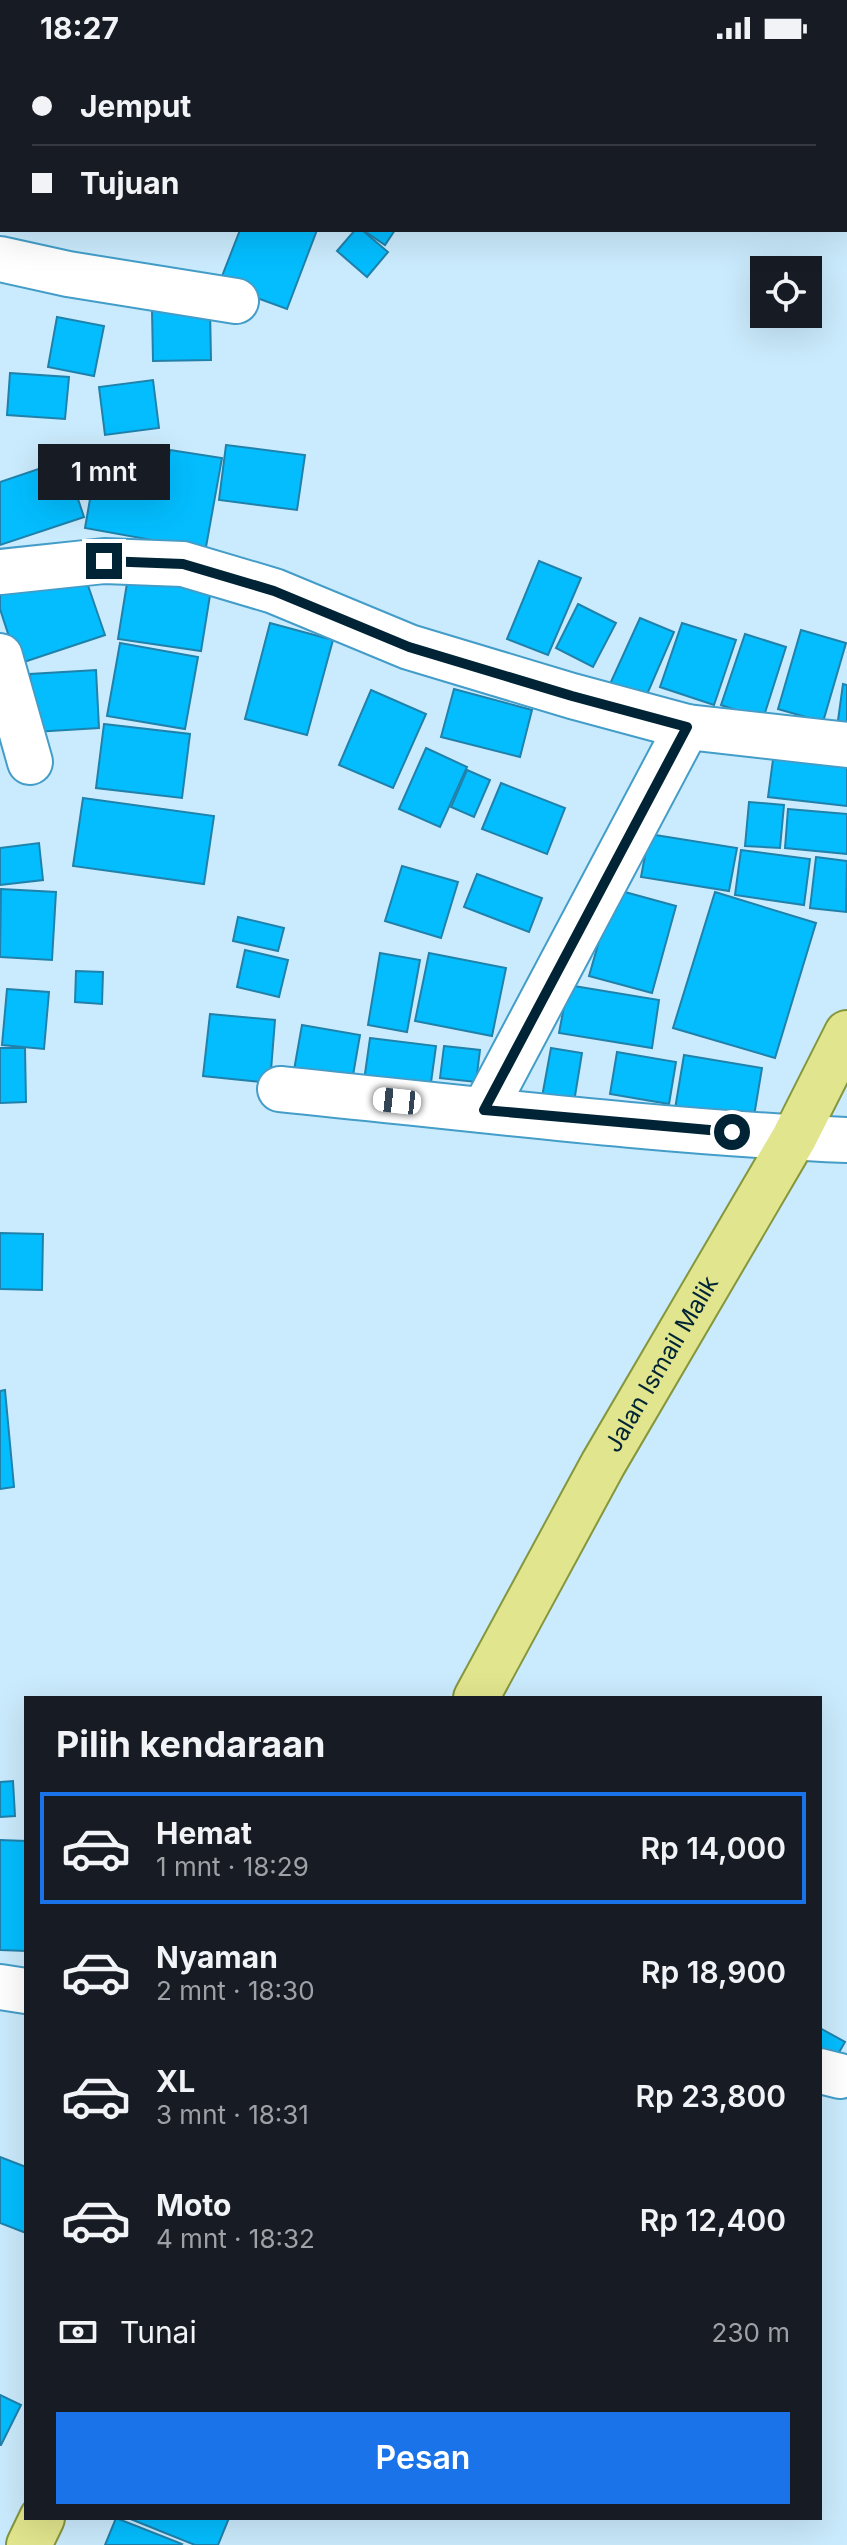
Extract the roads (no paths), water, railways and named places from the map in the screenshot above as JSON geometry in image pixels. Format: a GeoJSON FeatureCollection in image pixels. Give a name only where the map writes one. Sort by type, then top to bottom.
{"type":"FeatureCollection","features":[{"type":"Feature","properties":{"kind":"main road","name":"Jalan Ismail Malik"},"geometry":{"type":"LineString","coordinates":[[477,1696],[603,1464],[794,1138],[847,1033]]}},
{"type":"Feature","properties":{"kind":"main road"},"geometry":{"type":"LineString","coordinates":[[29,2545],[41,2520]]}},
{"type":"Feature","properties":{"kind":"street"},"geometry":{"type":"LineString","coordinates":[[0,259],[68,274],[236,301]]}},
{"type":"Feature","properties":{"kind":"street"},"geometry":{"type":"LineString","coordinates":[[0,572],[104,561],[183,564],[274,591],[409,647],[572,696],[687,727],[847,745]]}},
{"type":"Feature","properties":{"kind":"street"},"geometry":{"type":"LineString","coordinates":[[0,656],[30,762]]}},
{"type":"Feature","properties":{"kind":"street"},"geometry":{"type":"LineString","coordinates":[[484,1110],[687,727]]}},
{"type":"Feature","properties":{"kind":"street"},"geometry":{"type":"LineString","coordinates":[[280,1089],[794,1138],[847,1140]]}},
{"type":"Feature","properties":{"kind":"street"},"geometry":{"type":"LineString","coordinates":[[0,1987],[24,1991]]}}]}
